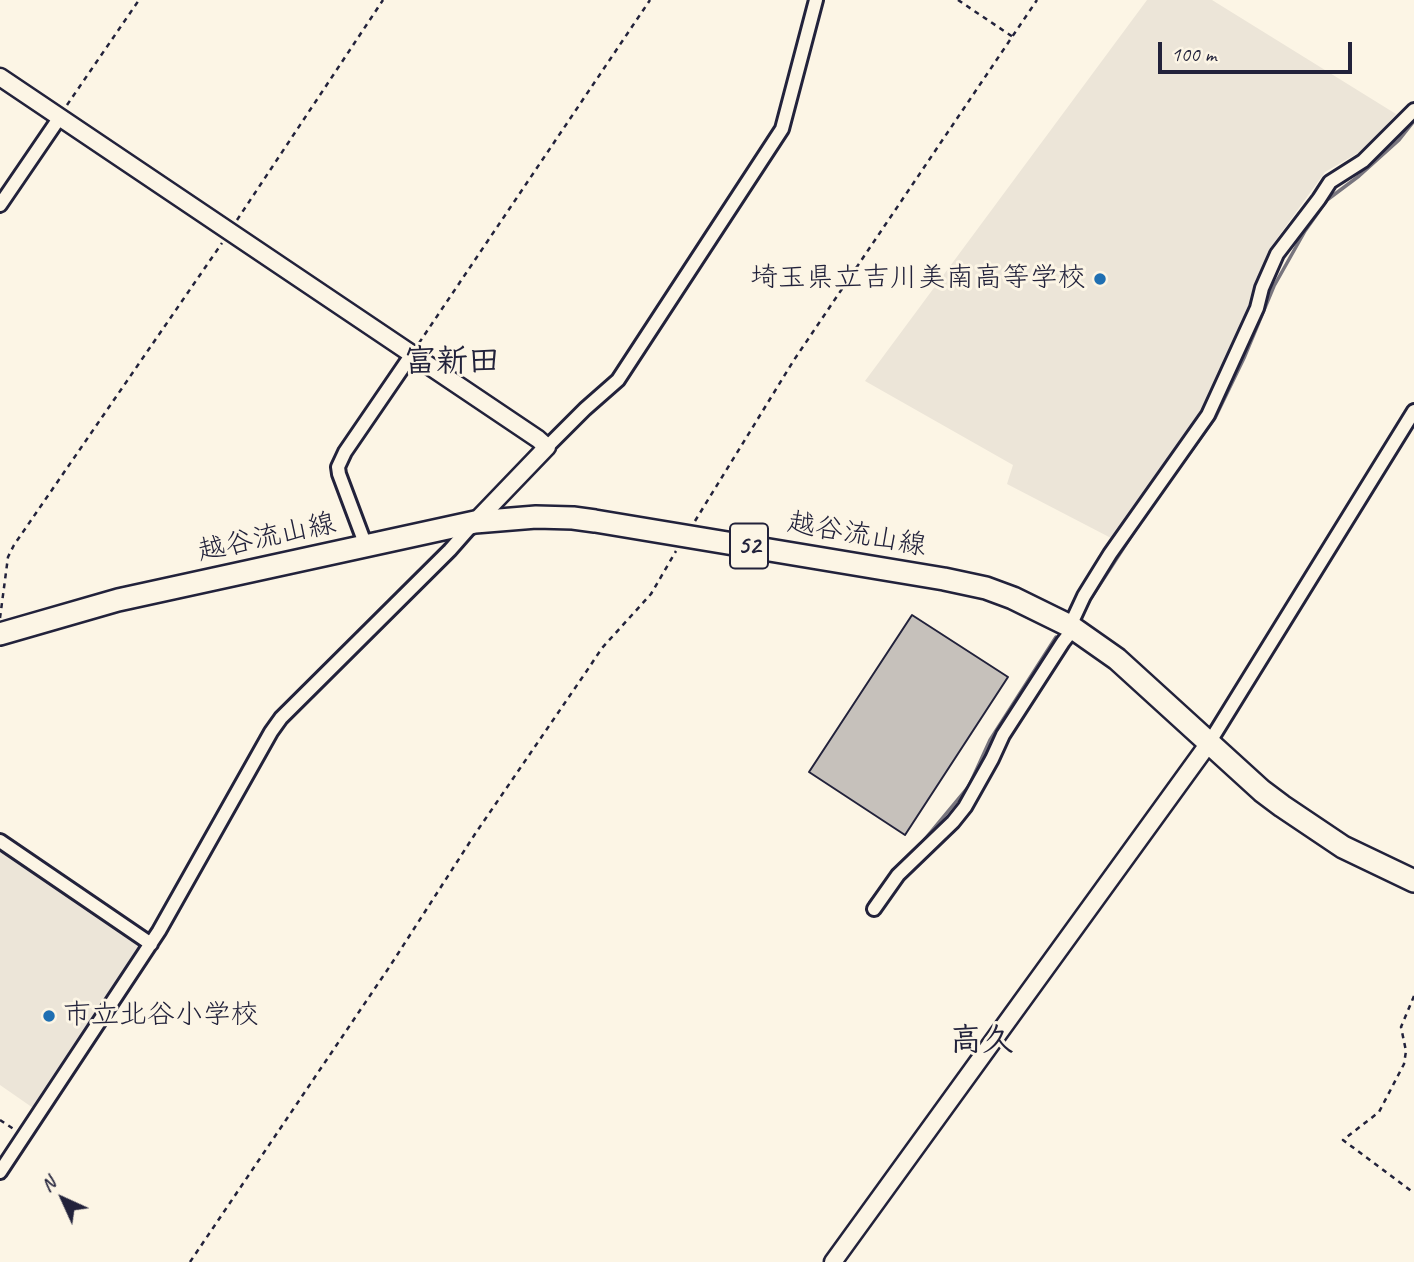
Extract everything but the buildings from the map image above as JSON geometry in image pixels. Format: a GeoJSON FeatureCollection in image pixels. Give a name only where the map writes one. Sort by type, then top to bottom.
{"type":"FeatureCollection","features":[{"type":"Feature","properties":{"kind":"main road","name":"越谷流山線"},"geometry":{"type":"LineString","coordinates":[[0,634],[118,600],[366,545],[475,522],[536,517],[573,518],[968,583],[1013,598],[1072,627],[1135,674],[1262,791],[1343,847],[1414,881]]}},
{"type":"Feature","properties":{"kind":"street"},"geometry":{"type":"LineString","coordinates":[[0,1172],[166,920],[281,718],[450,550],[547,447],[618,380],[782,129],[816,0]]}},
{"type":"Feature","properties":{"kind":"street"},"geometry":{"type":"LineString","coordinates":[[0,77],[547,447]]}},
{"type":"Feature","properties":{"kind":"street"},"geometry":{"type":"LineString","coordinates":[[874,909],[898,875],[965,807],[1003,735],[1072,627],[1084,596],[1110,554],[1208,415],[1277,254],[1330,182],[1363,161],[1414,110]]}},
{"type":"Feature","properties":{"kind":"street"},"geometry":{"type":"LineString","coordinates":[[0,205],[60,117]]}},
{"type":"Feature","properties":{"kind":"street"},"geometry":{"type":"LineString","coordinates":[[366,545],[338,467],[345,452],[412,354]]}},
{"type":"Feature","properties":{"kind":"street"},"geometry":{"type":"LineString","coordinates":[[833,1262],[1209,743],[1414,411]]}},
{"type":"Feature","properties":{"kind":"street"},"geometry":{"type":"LineString","coordinates":[[0,841],[151,944]]}},
{"type":"Feature","properties":{"kind":"path"},"geometry":{"type":"LineString","coordinates":[[60,117],[139,0]]}},
{"type":"Feature","properties":{"kind":"path"},"geometry":{"type":"LineString","coordinates":[[0,621],[8,557],[14,545],[229,232],[383,0]]}},
{"type":"Feature","properties":{"kind":"path"},"geometry":{"type":"LineString","coordinates":[[412,354],[650,0]]}},
{"type":"Feature","properties":{"kind":"path"},"geometry":{"type":"LineString","coordinates":[[958,0],[1013,37]]}},
{"type":"Feature","properties":{"kind":"path"},"geometry":{"type":"LineString","coordinates":[[190,1262],[602,648],[651,594],[684,535],[794,360],[1037,0]]}},
{"type":"Feature","properties":{"kind":"path"},"geometry":{"type":"LineString","coordinates":[[1414,996],[1401,1027],[1406,1051],[1404,1064],[1379,1112],[1343,1140],[1414,1193]]}},
{"type":"Feature","properties":{"kind":"path"},"geometry":{"type":"LineString","coordinates":[[0,1120],[24,1136]]}},
{"type":"Feature","properties":{"kind":"shaded area","name":"埼玉県立吉川美南高等学校"},"geometry":{"type":"Polygon","coordinates":[[[1147,0],[1212,0],[1396,114],[1365,149],[1325,172],[1268,251],[1249,307],[1203,409],[1111,538],[1007,484],[1013,465],[865,381],[1147,0]]]}},
{"type":"Feature","properties":{"kind":"shaded area","name":"市立北谷小学校"},"geometry":{"type":"Polygon","coordinates":[[[0,849],[142,947],[36,1110],[0,1085],[0,849]]]}},
{"type":"Feature","properties":{"kind":"waterway"},"geometry":{"type":"LineString","coordinates":[[1157,498],[1215,418],[1274,286],[1305,231],[1327,200],[1399,140],[1414,121]]}},
{"type":"Feature","properties":{"kind":"waterway"},"geometry":{"type":"LineString","coordinates":[[1084,609],[1152,504]]}},
{"type":"Feature","properties":{"kind":"waterway"},"geometry":{"type":"LineString","coordinates":[[895,870],[920,845],[969,786],[990,740],[1056,637]]}},
{"type":"Feature","properties":{"kind":"waterway"},"geometry":{"type":"LineString","coordinates":[[870,902],[884,884]]}},
{"type":"Feature","properties":{"kind":"place","name":"埼玉県立吉川美南高等学校"},"geometry":{"type":"Point","coordinates":[1100,279]}},
{"type":"Feature","properties":{"kind":"place","name":"市立北谷小学校"},"geometry":{"type":"Point","coordinates":[49,1016]}},
{"type":"Feature","properties":{"kind":"district","name":"富新田"},"geometry":{"type":"Point","coordinates":[452,363]}},
{"type":"Feature","properties":{"kind":"district","name":"高久"},"geometry":{"type":"Point","coordinates":[982,1042]}}]}
